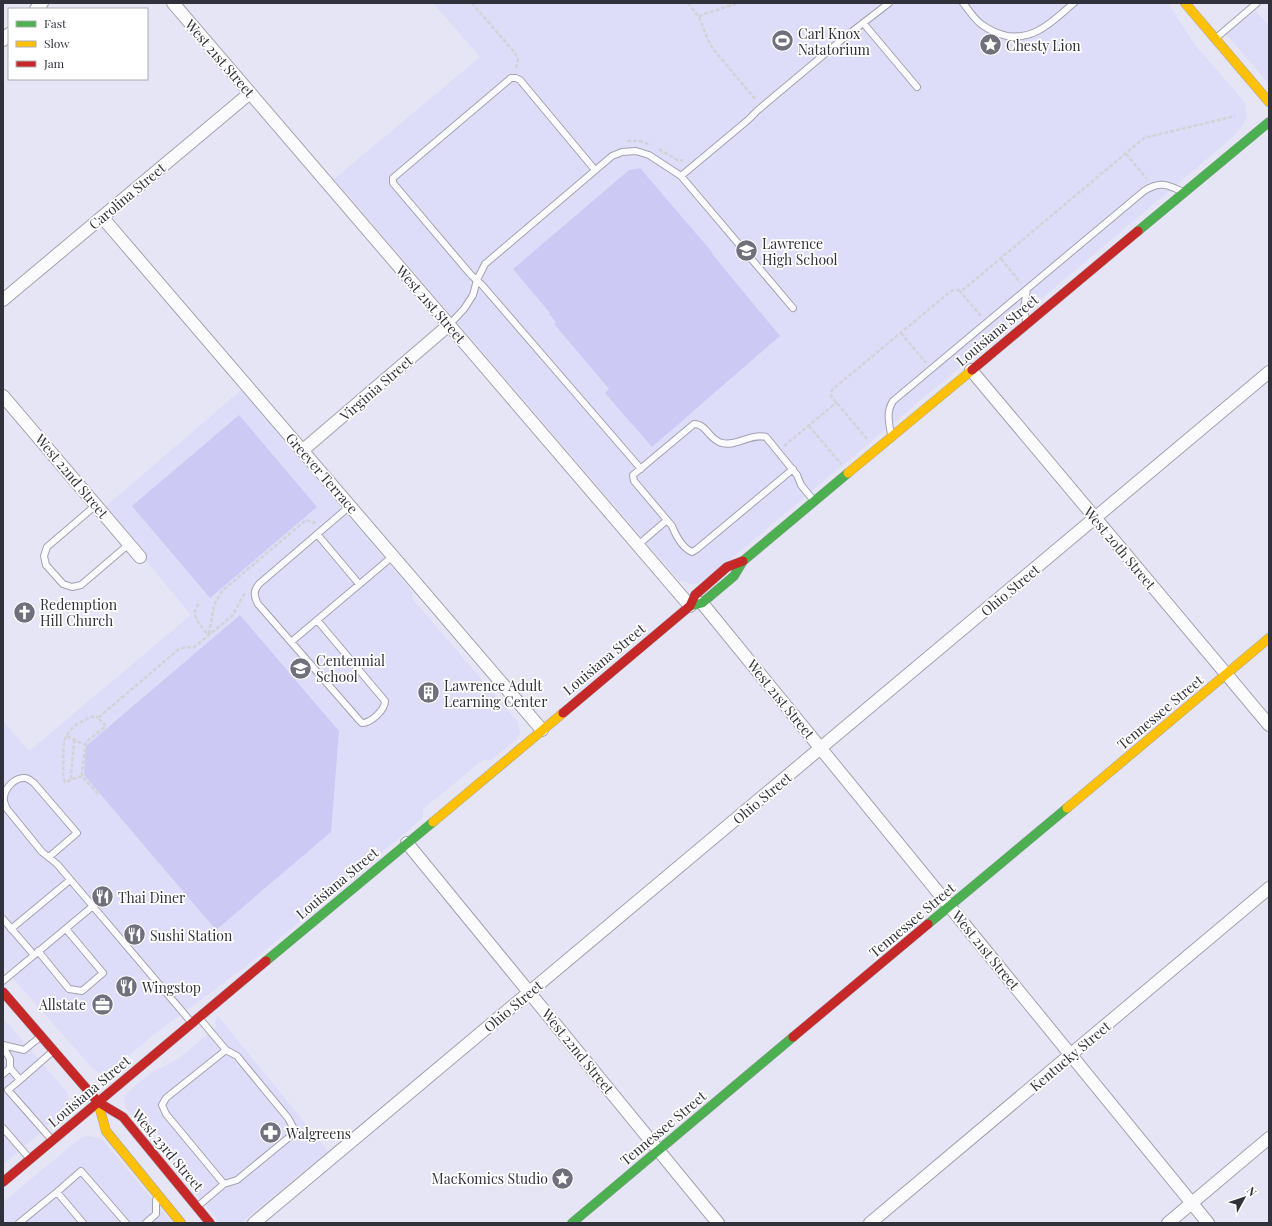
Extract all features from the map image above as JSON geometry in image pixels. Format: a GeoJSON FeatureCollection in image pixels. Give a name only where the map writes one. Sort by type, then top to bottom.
{"type":"FeatureCollection","features":[{"type":"Feature","properties":{"kind":"main road"},"geometry":{"type":"LineString","coordinates":[[1185,3],[1269,102]]}},
{"type":"Feature","properties":{"kind":"main road","name":"Louisiana Street"},"geometry":{"type":"LineString","coordinates":[[690,606],[702,603],[734,576],[743,561],[1269,122]]}},
{"type":"Feature","properties":{"kind":"main road","name":"Louisiana Street"},"geometry":{"type":"LineString","coordinates":[[3,1182],[690,606],[695,595],[727,567],[743,561]]}},
{"type":"Feature","properties":{"kind":"main road","name":"Tennessee Street"},"geometry":{"type":"LineString","coordinates":[[572,1223],[1269,638]]}},
{"type":"Feature","properties":{"kind":"main road","name":"West 23rd Street"},"geometry":{"type":"LineString","coordinates":[[4,995],[98,1102],[123,1117],[210,1223]]}},
{"type":"Feature","properties":{"kind":"main road","name":"West 23rd Street"},"geometry":{"type":"LineString","coordinates":[[98,1102],[106,1131],[181,1223]]}},
{"type":"Feature","properties":{"kind":"street","name":"West 21st Street"},"geometry":{"type":"LineString","coordinates":[[173,3],[690,606]]}},
{"type":"Feature","properties":{"kind":"street","name":"Carolina Street"},"geometry":{"type":"LineString","coordinates":[[3,300],[250,93]]}},
{"type":"Feature","properties":{"kind":"street","name":"Greever Terrace"},"geometry":{"type":"LineString","coordinates":[[102,217],[542,730]]}},
{"type":"Feature","properties":{"kind":"street","name":"Virginia Street"},"geometry":{"type":"LineString","coordinates":[[302,450],[449,325]]}},
{"type":"Feature","properties":{"kind":"street","name":"West 20th Street"},"geometry":{"type":"LineString","coordinates":[[971,370],[1269,725]]}},
{"type":"Feature","properties":{"kind":"street","name":"Ohio Street"},"geometry":{"type":"LineString","coordinates":[[254,1223],[1269,372]]}},
{"type":"Feature","properties":{"kind":"street","name":"West 22nd Street"},"geometry":{"type":"LineString","coordinates":[[3,396],[140,557]]}},
{"type":"Feature","properties":{"kind":"street","name":"West 21st Street"},"geometry":{"type":"LineString","coordinates":[[702,603],[1208,1223]]}},
{"type":"Feature","properties":{"kind":"street","name":"West 22nd Street"},"geometry":{"type":"LineString","coordinates":[[407,843],[718,1223]]}},
{"type":"Feature","properties":{"kind":"street","name":"Kentucky Street"},"geometry":{"type":"LineString","coordinates":[[870,1223],[1269,888]]}},
{"type":"Feature","properties":{"kind":"street"},"geometry":{"type":"LineString","coordinates":[[1168,1223],[1269,1138]]}},
{"type":"Feature","properties":{"kind":"lane"},"geometry":{"type":"LineString","coordinates":[[681,176],[845,37],[864,24],[889,3]]}},
{"type":"Feature","properties":{"kind":"lane"},"geometry":{"type":"LineString","coordinates":[[963,3],[980,23],[991,31],[1018,37],[1032,34],[1046,26],[1074,3]]}},
{"type":"Feature","properties":{"kind":"lane"},"geometry":{"type":"LineString","coordinates":[[1215,39],[1257,3]]}},
{"type":"Feature","properties":{"kind":"lane"},"geometry":{"type":"LineString","coordinates":[[864,24],[917,87]]}},
{"type":"Feature","properties":{"kind":"lane"},"geometry":{"type":"LineString","coordinates":[[595,170],[520,80],[511,78],[393,178],[393,183],[641,469]]}},
{"type":"Feature","properties":{"kind":"lane"},"geometry":{"type":"LineString","coordinates":[[449,325],[464,309],[473,295],[477,280],[485,264],[612,156],[622,152],[636,151],[649,155],[681,176],[793,308]]}},
{"type":"Feature","properties":{"kind":"lane"},"geometry":{"type":"LineString","coordinates":[[891,437],[888,415],[889,406],[893,400],[1151,186],[1159,184],[1168,185],[1184,193]]}},
{"type":"Feature","properties":{"kind":"lane"},"geometry":{"type":"LineString","coordinates":[[1026,290],[1024,308],[1027,323]]}},
{"type":"Feature","properties":{"kind":"lane"},"geometry":{"type":"LineString","coordinates":[[792,469],[692,552],[688,550],[675,535],[672,526],[634,481],[633,476],[694,424],[699,424],[716,441],[725,444],[758,435],[766,437],[797,474],[801,486],[815,501]]}},
{"type":"Feature","properties":{"kind":"lane"},"geometry":{"type":"LineString","coordinates":[[96,505],[47,547],[44,556],[46,565],[63,584],[72,588],[81,586],[130,544]]}},
{"type":"Feature","properties":{"kind":"lane"},"geometry":{"type":"LineString","coordinates":[[317,620],[385,701],[384,709],[368,722],[362,722],[359,720],[258,604],[254,592],[259,584],[350,506]]}},
{"type":"Feature","properties":{"kind":"lane"},"geometry":{"type":"LineString","coordinates":[[638,545],[667,520]]}},
{"type":"Feature","properties":{"kind":"lane"},"geometry":{"type":"LineString","coordinates":[[317,534],[359,584]]}},
{"type":"Feature","properties":{"kind":"lane"},"geometry":{"type":"LineString","coordinates":[[291,642],[393,556]]}},
{"type":"Feature","properties":{"kind":"lane"},"geometry":{"type":"LineString","coordinates":[[49,857],[77,833],[34,782],[26,778],[19,779],[12,783],[4,797],[4,804],[7,809],[42,852],[57,864],[196,1020],[226,1050],[237,1056],[288,1118],[293,1127],[293,1134],[244,1175],[238,1180],[224,1184],[197,1207]]}},
{"type":"Feature","properties":{"kind":"lane"},"geometry":{"type":"LineString","coordinates":[[11,928],[70,880]]}},
{"type":"Feature","properties":{"kind":"lane"},"geometry":{"type":"LineString","coordinates":[[3,980],[93,906]]}},
{"type":"Feature","properties":{"kind":"lane"},"geometry":{"type":"LineString","coordinates":[[3,919],[70,989],[82,991],[103,973],[66,929]]}},
{"type":"Feature","properties":{"kind":"lane"},"geometry":{"type":"LineString","coordinates":[[3,1046],[24,1050],[41,1036]]}},
{"type":"Feature","properties":{"kind":"lane"},"geometry":{"type":"LineString","coordinates":[[3,1046],[10,1059],[10,1068],[20,1080]]}},
{"type":"Feature","properties":{"kind":"lane"},"geometry":{"type":"LineString","coordinates":[[224,1184],[166,1114],[162,1105],[166,1098],[226,1050]]}},
{"type":"Feature","properties":{"kind":"lane"},"geometry":{"type":"LineString","coordinates":[[52,1141],[8,1090],[53,1051]]}},
{"type":"Feature","properties":{"kind":"lane"},"geometry":{"type":"LineString","coordinates":[[3,1074],[10,1068]]}},
{"type":"Feature","properties":{"kind":"lane"},"geometry":{"type":"LineString","coordinates":[[3,1128],[30,1159]]}},
{"type":"Feature","properties":{"kind":"lane"},"geometry":{"type":"LineString","coordinates":[[19,1223],[81,1171],[126,1223]]}},
{"type":"Feature","properties":{"kind":"lane"},"geometry":{"type":"LineString","coordinates":[[57,1192],[83,1223]]}},
{"type":"Feature","properties":{"kind":"lane"},"geometry":{"type":"LineString","coordinates":[[146,1223],[156,1214],[156,1192]]}},
{"type":"Feature","properties":{"kind":"path"},"geometry":{"type":"LineString","coordinates":[[472,3],[515,53],[518,60],[516,68]]}},
{"type":"Feature","properties":{"kind":"path"},"geometry":{"type":"LineString","coordinates":[[688,3],[699,17],[713,49],[762,107]]}},
{"type":"Feature","properties":{"kind":"path"},"geometry":{"type":"LineString","coordinates":[[699,17],[739,3]]}},
{"type":"Feature","properties":{"kind":"path"},"geometry":{"type":"LineString","coordinates":[[870,442],[832,396],[831,392],[833,389],[951,291],[964,289],[1144,138],[1235,116]]}},
{"type":"Feature","properties":{"kind":"path"},"geometry":{"type":"LineString","coordinates":[[623,142],[640,141],[679,161],[684,160],[694,154],[699,161]]}},
{"type":"Feature","properties":{"kind":"path"},"geometry":{"type":"LineString","coordinates":[[1126,154],[1147,179]]}},
{"type":"Feature","properties":{"kind":"path"},"geometry":{"type":"LineString","coordinates":[[1001,259],[1022,283]]}},
{"type":"Feature","properties":{"kind":"path"},"geometry":{"type":"LineString","coordinates":[[959,290],[982,317]]}},
{"type":"Feature","properties":{"kind":"path"},"geometry":{"type":"LineString","coordinates":[[901,333],[927,363]]}},
{"type":"Feature","properties":{"kind":"path"},"geometry":{"type":"LineString","coordinates":[[784,446],[837,402]]}},
{"type":"Feature","properties":{"kind":"path"},"geometry":{"type":"LineString","coordinates":[[809,426],[842,465]]}},
{"type":"Feature","properties":{"kind":"path"},"geometry":{"type":"LineString","coordinates":[[209,635],[214,605],[222,591],[306,520],[314,524],[320,518]]}},
{"type":"Feature","properties":{"kind":"path"},"geometry":{"type":"LineString","coordinates":[[98,718],[180,648],[194,648],[232,616],[247,591]]}},
{"type":"Feature","properties":{"kind":"path"},"geometry":{"type":"LineString","coordinates":[[199,604],[195,608],[194,615],[196,620],[209,635]]}},
{"type":"Feature","properties":{"kind":"path"},"geometry":{"type":"LineString","coordinates":[[82,776],[65,782],[63,777],[65,739],[71,730],[88,717],[96,716],[106,726],[86,742],[82,776],[98,794]]}},
{"type":"Feature","properties":{"kind":"path"},"geometry":{"type":"LineString","coordinates":[[67,736],[85,745]]}},
{"type":"Feature","properties":{"kind":"path"},"geometry":{"type":"LineString","coordinates":[[72,779],[71,776],[75,740]]}},
{"type":"Feature","properties":{"kind":"shaded area","name":"Lawrence High School"},"geometry":{"type":"Polygon","coordinates":[[[433,3],[1168,3],[1196,46],[1245,103],[1247,116],[1243,125],[1233,137],[1032,307],[708,578],[697,584],[691,584],[679,580],[675,576],[334,179],[480,57],[433,3]]]}},
{"type":"Feature","properties":{"kind":"shaded area"},"geometry":{"type":"Polygon","coordinates":[[[1255,10],[1269,26],[1269,84],[1226,34],[1255,10]]]}},
{"type":"Feature","properties":{"kind":"shaded area"},"geometry":{"type":"Polygon","coordinates":[[[640,168],[712,252],[780,336],[652,447],[605,393],[609,389],[554,324],[556,322],[549,314],[550,313],[513,269],[629,170],[640,168]]]}},
{"type":"Feature","properties":{"kind":"shaded area","name":"Centennial School"},"geometry":{"type":"Polygon","coordinates":[[[241,390],[413,592],[412,598],[518,722],[520,733],[516,740],[491,760],[483,760],[423,809],[423,818],[245,967],[152,1036],[112,1070],[105,1073],[100,1073],[93,1069],[3,967],[3,721],[29,751],[191,615],[143,557],[146,553],[106,506],[241,390]]]}},
{"type":"Feature","properties":{"kind":"shaded area"},"geometry":{"type":"Polygon","coordinates":[[[239,415],[317,507],[210,598],[132,506],[239,415]]]}},
{"type":"Feature","properties":{"kind":"shaded area"},"geometry":{"type":"Polygon","coordinates":[[[240,615],[339,731],[331,832],[216,930],[84,775],[86,746],[240,615]]]}},
{"type":"Feature","properties":{"kind":"shaded area"},"geometry":{"type":"Polygon","coordinates":[[[218,1016],[328,1151],[241,1223],[220,1223],[128,1111],[124,1102],[127,1093],[152,1072],[178,1059],[216,1027],[215,1019],[218,1016]]]}},
{"type":"Feature","properties":{"kind":"shaded area"},"geometry":{"type":"Polygon","coordinates":[[[3,1018],[67,1092],[69,1100],[65,1110],[3,1165],[3,1018]]]}},
{"type":"Feature","properties":{"kind":"shaded area"},"geometry":{"type":"Polygon","coordinates":[[[88,1136],[102,1139],[172,1223],[3,1223],[3,1202],[77,1141],[88,1136]]]}},
{"type":"Feature","properties":{"kind":"traffic: fast"},"geometry":{"type":"LineString","coordinates":[[1138,231],[1269,122]]}},
{"type":"Feature","properties":{"kind":"traffic: fast"},"geometry":{"type":"LineString","coordinates":[[690,606],[702,603],[734,576],[743,561],[848,473]]}},
{"type":"Feature","properties":{"kind":"traffic: fast"},"geometry":{"type":"LineString","coordinates":[[928,924],[1067,808]]}},
{"type":"Feature","properties":{"kind":"traffic: fast"},"geometry":{"type":"LineString","coordinates":[[266,961],[433,822]]}},
{"type":"Feature","properties":{"kind":"traffic: fast"},"geometry":{"type":"LineString","coordinates":[[572,1223],[793,1037]]}},
{"type":"Feature","properties":{"kind":"traffic: slow"},"geometry":{"type":"LineString","coordinates":[[1185,3],[1269,102]]}},
{"type":"Feature","properties":{"kind":"traffic: slow"},"geometry":{"type":"LineString","coordinates":[[848,473],[972,370]]}},
{"type":"Feature","properties":{"kind":"traffic: slow"},"geometry":{"type":"LineString","coordinates":[[1067,808],[1269,638]]}},
{"type":"Feature","properties":{"kind":"traffic: slow"},"geometry":{"type":"LineString","coordinates":[[433,822],[563,713]]}},
{"type":"Feature","properties":{"kind":"traffic: slow"},"geometry":{"type":"LineString","coordinates":[[98,1102],[106,1131],[181,1223]]}},
{"type":"Feature","properties":{"kind":"traffic: jam"},"geometry":{"type":"LineString","coordinates":[[972,370],[1138,231]]}},
{"type":"Feature","properties":{"kind":"traffic: jam"},"geometry":{"type":"LineString","coordinates":[[563,713],[690,606],[695,595],[727,567],[743,561]]}},
{"type":"Feature","properties":{"kind":"traffic: jam"},"geometry":{"type":"LineString","coordinates":[[793,1037],[928,924]]}},
{"type":"Feature","properties":{"kind":"traffic: jam"},"geometry":{"type":"LineString","coordinates":[[3,1182],[266,961]]}},
{"type":"Feature","properties":{"kind":"traffic: jam"},"geometry":{"type":"LineString","coordinates":[[3,992],[98,1102],[123,1117],[210,1223]]}},
{"type":"Feature","properties":{"kind":"place","name":"Carl Knox Natatorium"},"geometry":{"type":"Point","coordinates":[782,41]}},
{"type":"Feature","properties":{"kind":"place","name":"Chesty Lion"},"geometry":{"type":"Point","coordinates":[990,45]}},
{"type":"Feature","properties":{"kind":"place","name":"Lawrence High School"},"geometry":{"type":"Point","coordinates":[747,251]}},
{"type":"Feature","properties":{"kind":"place","name":"Redemption Hill Church"},"geometry":{"type":"Point","coordinates":[25,612]}},
{"type":"Feature","properties":{"kind":"place","name":"Centennial School"},"geometry":{"type":"Point","coordinates":[300,668]}},
{"type":"Feature","properties":{"kind":"place","name":"Lawrence Adult Learning Center"},"geometry":{"type":"Point","coordinates":[429,693]}},
{"type":"Feature","properties":{"kind":"place","name":"Thai Diner"},"geometry":{"type":"Point","coordinates":[103,897]}},
{"type":"Feature","properties":{"kind":"place","name":"Sushi Station"},"geometry":{"type":"Point","coordinates":[135,935]}},
{"type":"Feature","properties":{"kind":"place","name":"Wingstop"},"geometry":{"type":"Point","coordinates":[127,987]}},
{"type":"Feature","properties":{"kind":"place","name":"Allstate"},"geometry":{"type":"Point","coordinates":[102,1004]}},
{"type":"Feature","properties":{"kind":"place","name":"Walgreens"},"geometry":{"type":"Point","coordinates":[270,1133]}},
{"type":"Feature","properties":{"kind":"place","name":"MacKomics Studio"},"geometry":{"type":"Point","coordinates":[563,1178]}}]}
